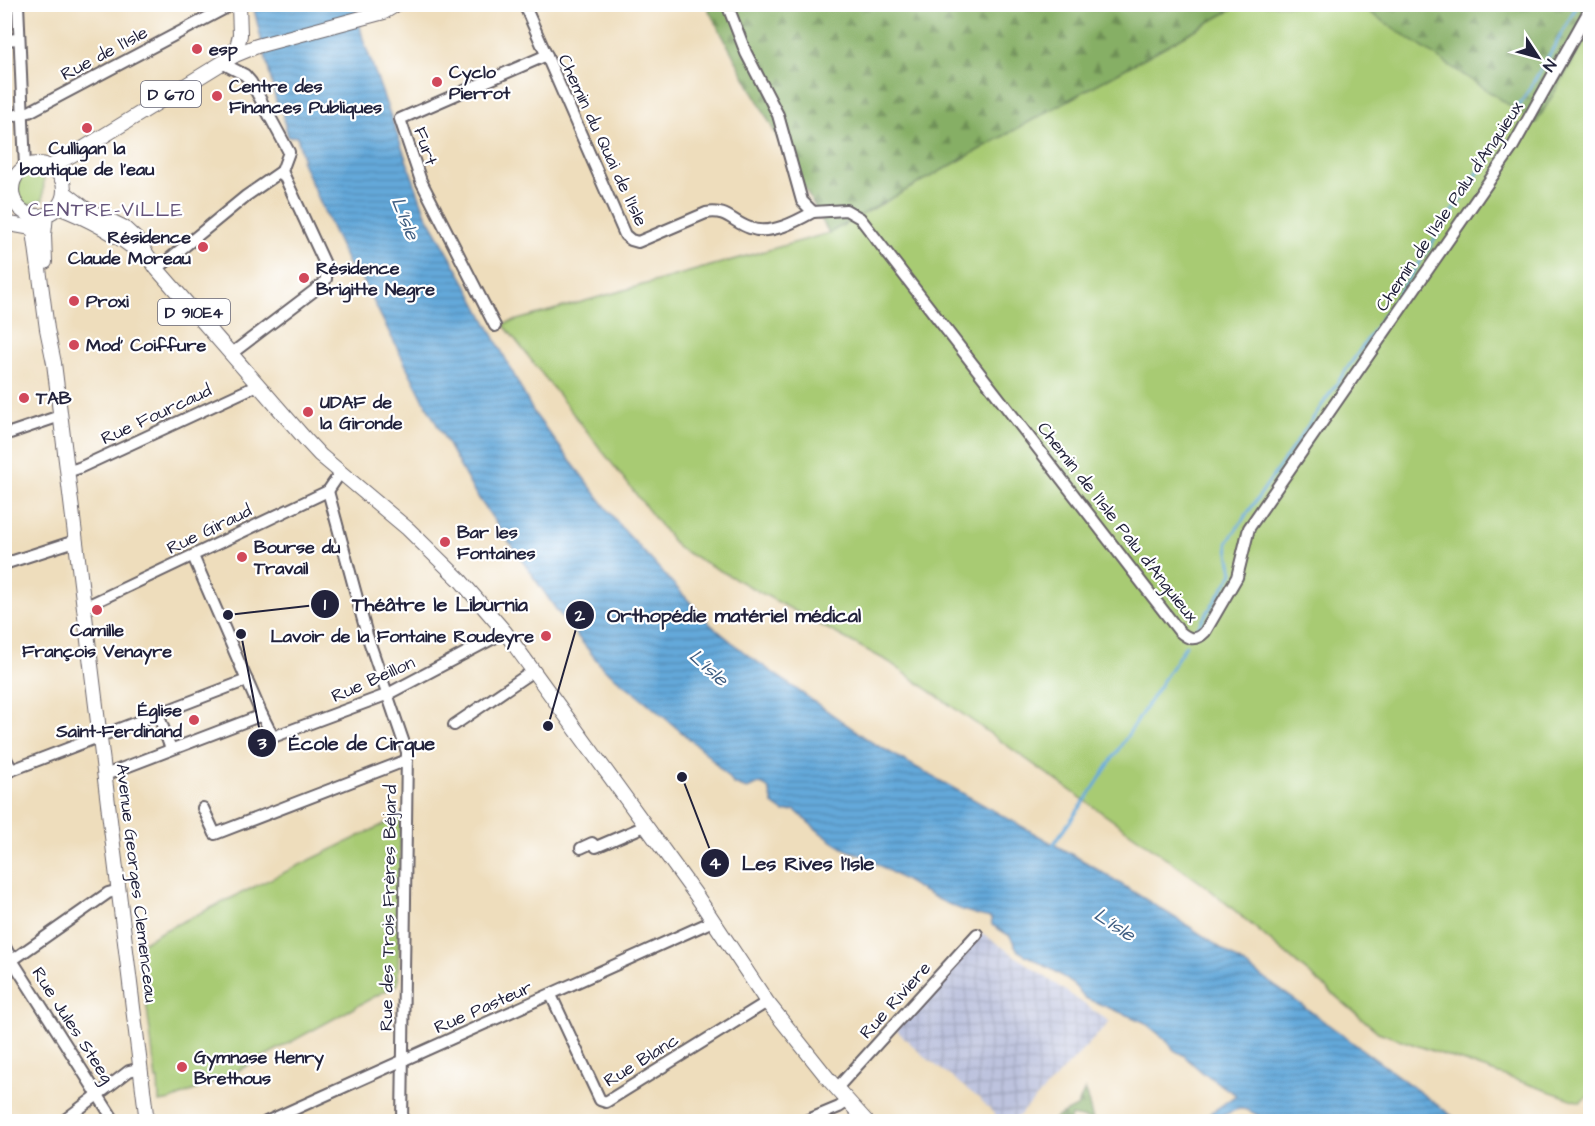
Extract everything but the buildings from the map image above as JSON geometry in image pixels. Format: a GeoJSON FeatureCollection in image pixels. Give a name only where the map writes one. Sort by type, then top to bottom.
{"type":"FeatureCollection","features":[{"type":"Feature","properties":{"kind":"main road"},"geometry":{"type":"LineString","coordinates":[[235,55],[240,36],[239,4]]}},
{"type":"Feature","properties":{"kind":"main road","name":"D 670"},"geometry":{"type":"LineString","coordinates":[[50,167],[235,55],[255,46],[384,12],[398,4]]}},
{"type":"Feature","properties":{"kind":"main road"},"geometry":{"type":"LineString","coordinates":[[240,36],[255,46]]}},
{"type":"Feature","properties":{"kind":"main road","name":"D 670"},"geometry":{"type":"LineString","coordinates":[[63,187],[72,165],[121,125]]}},
{"type":"Feature","properties":{"kind":"main road"},"geometry":{"type":"LineString","coordinates":[[4,223],[32,222],[52,211],[63,187],[55,170],[33,164],[9,179],[12,194],[11,209],[32,222]]}},
{"type":"Feature","properties":{"kind":"main road","name":"D 910E4"},"geometry":{"type":"LineString","coordinates":[[63,187],[86,209],[123,228],[136,239],[153,265]]}},
{"type":"Feature","properties":{"kind":"main road","name":"D 910E4"},"geometry":{"type":"LineString","coordinates":[[52,211],[71,212],[131,246],[153,265],[307,441],[423,544],[461,581],[505,632],[696,895],[767,1002],[867,1122]]}},
{"type":"Feature","properties":{"kind":"main road","name":"Avenue Georges Clemenceau"},"geometry":{"type":"LineString","coordinates":[[52,211],[44,257],[54,328],[54,363]]}},
{"type":"Feature","properties":{"kind":"main road","name":"Avenue Georges Clemenceau"},"geometry":{"type":"LineString","coordinates":[[32,222],[54,363],[147,1122]]}},
{"type":"Feature","properties":{"kind":"street"},"geometry":{"type":"LineString","coordinates":[[18,4],[25,167]]}},
{"type":"Feature","properties":{"kind":"street","name":"Rue de l'Isle"},"geometry":{"type":"LineString","coordinates":[[4,118],[22,114],[233,4]]}},
{"type":"Feature","properties":{"kind":"street","name":"Chemin du Quai de l'Isle"},"geometry":{"type":"LineString","coordinates":[[524,4],[626,235],[632,240],[638,242],[706,213],[717,211],[749,228],[762,231],[796,222],[813,212]]}},
{"type":"Feature","properties":{"kind":"street"},"geometry":{"type":"LineString","coordinates":[[727,4],[746,53],[778,115],[802,201],[813,212]]}},
{"type":"Feature","properties":{"kind":"street","name":"Chemin de l'Isle Palu d’Anguieux"},"geometry":{"type":"LineString","coordinates":[[813,212],[846,210],[860,218],[1179,631],[1186,637],[1199,638],[1205,632],[1237,577],[1249,528],[1512,148],[1590,9]]}},
{"type":"Feature","properties":{"kind":"street"},"geometry":{"type":"LineString","coordinates":[[4,40],[19,39]]}},
{"type":"Feature","properties":{"kind":"street","name":"Furt"},"geometry":{"type":"LineString","coordinates":[[495,326],[421,181],[400,119],[547,56]]}},
{"type":"Feature","properties":{"kind":"street"},"geometry":{"type":"LineString","coordinates":[[153,265],[282,171],[289,152],[251,82],[236,69],[222,63]]}},
{"type":"Feature","properties":{"kind":"street"},"geometry":{"type":"LineString","coordinates":[[231,354],[324,284],[326,279],[326,266],[282,171]]}},
{"type":"Feature","properties":{"kind":"street","name":"Rue Fourcaud"},"geometry":{"type":"LineString","coordinates":[[67,472],[258,385]]}},
{"type":"Feature","properties":{"kind":"street"},"geometry":{"type":"LineString","coordinates":[[4,435],[60,416]]}},
{"type":"Feature","properties":{"kind":"street","name":"Rue Giraud"},"geometry":{"type":"LineString","coordinates":[[84,605],[96,602],[328,491],[341,472]]}},
{"type":"Feature","properties":{"kind":"street","name":"Rue des Trois Frères Béjard"},"geometry":{"type":"LineString","coordinates":[[328,491],[367,635],[407,752],[402,1122]]}},
{"type":"Feature","properties":{"kind":"street"},"geometry":{"type":"LineString","coordinates":[[4,564],[75,541]]}},
{"type":"Feature","properties":{"kind":"street"},"geometry":{"type":"LineString","coordinates":[[105,775],[262,715],[193,556]]}},
{"type":"Feature","properties":{"kind":"street","name":"Rue Beillon"},"geometry":{"type":"LineString","coordinates":[[262,715],[273,738],[386,695],[505,632]]}},
{"type":"Feature","properties":{"kind":"street"},"geometry":{"type":"LineString","coordinates":[[454,725],[533,671]]}},
{"type":"Feature","properties":{"kind":"street"},"geometry":{"type":"LineString","coordinates":[[4,755],[8,772],[247,680]]}},
{"type":"Feature","properties":{"kind":"street"},"geometry":{"type":"LineString","coordinates":[[158,714],[171,749]]}},
{"type":"Feature","properties":{"kind":"street"},"geometry":{"type":"LineString","coordinates":[[202,808],[215,834],[407,760]]}},
{"type":"Feature","properties":{"kind":"street"},"geometry":{"type":"LineString","coordinates":[[581,849],[592,843],[597,847],[645,826]]}},
{"type":"Feature","properties":{"kind":"street"},"geometry":{"type":"LineString","coordinates":[[8,963],[108,893],[118,890]]}},
{"type":"Feature","properties":{"kind":"street","name":"Rue Pasteur"},"geometry":{"type":"LineString","coordinates":[[266,1122],[713,921]]}},
{"type":"Feature","properties":{"kind":"street","name":"Rue Riviere"},"geometry":{"type":"LineString","coordinates":[[837,1088],[976,934]]}},
{"type":"Feature","properties":{"kind":"street","name":"Rue Jules Steeg"},"geometry":{"type":"LineString","coordinates":[[4,945],[8,963],[116,1122]]}},
{"type":"Feature","properties":{"kind":"street","name":"Rue Blanc"},"geometry":{"type":"LineString","coordinates":[[551,995],[600,1100],[606,1101],[767,1002]]}},
{"type":"Feature","properties":{"kind":"street"},"geometry":{"type":"LineString","coordinates":[[62,1122],[129,1071],[141,1068]]}},
{"type":"Feature","properties":{"kind":"street"},"geometry":{"type":"LineString","coordinates":[[803,1122],[848,1101]]}},
{"type":"Feature","properties":{"kind":"shaded area"},"geometry":{"type":"Polygon","coordinates":[[[982,933],[1110,1022],[1013,1122],[1001,1121],[980,1099],[925,1057],[896,1030],[982,933]]]}},
{"type":"Feature","properties":{"kind":"green space"},"geometry":{"type":"Polygon","coordinates":[[[706,5],[1240,5],[829,233],[706,5]]]}},
{"type":"Feature","properties":{"kind":"green space"},"geometry":{"type":"Polygon","coordinates":[[[1240,5],[1359,5],[1536,123],[1590,32],[1590,1095],[1580,1102],[1378,1032],[1207,887],[889,662],[678,548],[503,324],[829,233],[1240,5]]]}},
{"type":"Feature","properties":{"kind":"green space"},"geometry":{"type":"Polygon","coordinates":[[[1359,5],[1590,5],[1590,32],[1536,123],[1359,5]]]}},
{"type":"Feature","properties":{"kind":"green space"},"geometry":{"type":"Polygon","coordinates":[[[34,173],[44,176],[43,200],[27,205],[20,199],[18,183],[14,179],[34,173]]]}},
{"type":"Feature","properties":{"kind":"green space"},"geometry":{"type":"Polygon","coordinates":[[[401,816],[398,984],[228,1076],[171,1100],[159,1102],[158,1079],[156,1079],[139,945],[161,932],[401,816]]]}},
{"type":"Feature","properties":{"kind":"green space"},"geometry":{"type":"Polygon","coordinates":[[[1085,1090],[1093,1120],[1071,1116],[1070,1121],[1053,1121],[1077,1107],[1085,1090]]]}},
{"type":"Feature","properties":{"kind":"water","name":"L'Isle"},"geometry":{"type":"Polygon","coordinates":[[[253,5],[355,5],[363,39],[425,212],[471,293],[534,413],[621,527],[711,625],[745,653],[873,743],[1087,863],[1193,929],[1295,1000],[1459,1121],[1265,1121],[1254,1113],[1239,1109],[1211,1120],[1200,1121],[1236,1095],[1174,1050],[1166,1040],[1144,1022],[1085,998],[1073,984],[1018,951],[1010,936],[992,925],[991,918],[943,902],[868,858],[838,845],[795,810],[784,812],[773,804],[769,789],[763,785],[759,784],[747,789],[734,784],[707,754],[602,667],[558,612],[473,490],[424,401],[356,267],[349,266],[301,160],[303,159],[297,136],[288,137],[280,104],[277,105],[253,5]]]}},
{"type":"Feature","properties":{"kind":"waterway"},"geometry":{"type":"LineString","coordinates":[[1194,633],[1233,573],[1227,543],[1454,210],[1539,74],[1578,4]]}},
{"type":"Feature","properties":{"kind":"waterway"},"geometry":{"type":"LineString","coordinates":[[1052,846],[1089,795],[1186,645]]}},
{"type":"Feature","properties":{"kind":"place","name":"esp"},"geometry":{"type":"Point","coordinates":[197,49]}},
{"type":"Feature","properties":{"kind":"place","name":"Cyclo Pierrot"},"geometry":{"type":"Point","coordinates":[437,82]}},
{"type":"Feature","properties":{"kind":"place","name":"Centre des Finances Publiques"},"geometry":{"type":"Point","coordinates":[217,96]}},
{"type":"Feature","properties":{"kind":"place","name":"Culligan la boutique de l'eau"},"geometry":{"type":"Point","coordinates":[87,128]}},
{"type":"Feature","properties":{"kind":"place","name":"Résidence Claude Moreau"},"geometry":{"type":"Point","coordinates":[203,247]}},
{"type":"Feature","properties":{"kind":"place","name":"Résidence Brigitte Negre"},"geometry":{"type":"Point","coordinates":[304,278]}},
{"type":"Feature","properties":{"kind":"place","name":"Proxi"},"geometry":{"type":"Point","coordinates":[74,301]}},
{"type":"Feature","properties":{"kind":"place","name":"Mod' Coiffure"},"geometry":{"type":"Point","coordinates":[74,345]}},
{"type":"Feature","properties":{"kind":"place","name":"TAB"},"geometry":{"type":"Point","coordinates":[24,398]}},
{"type":"Feature","properties":{"kind":"place","name":"UDAF de la Gironde"},"geometry":{"type":"Point","coordinates":[308,412]}},
{"type":"Feature","properties":{"kind":"place","name":"Bar les Fontaines"},"geometry":{"type":"Point","coordinates":[445,542]}},
{"type":"Feature","properties":{"kind":"place","name":"Bourse du Travail"},"geometry":{"type":"Point","coordinates":[242,557]}},
{"type":"Feature","properties":{"kind":"place","name":"Camille François Venayre"},"geometry":{"type":"Point","coordinates":[97,610]}},
{"type":"Feature","properties":{"kind":"place","name":"Théâtre le Liburnia"},"geometry":{"type":"Point","coordinates":[228,615]}},
{"type":"Feature","properties":{"kind":"place","name":"École de Cirque"},"geometry":{"type":"Point","coordinates":[241,634]}},
{"type":"Feature","properties":{"kind":"place","name":"Lavoir de la Fontaine Roudeyre"},"geometry":{"type":"Point","coordinates":[546,636]}},
{"type":"Feature","properties":{"kind":"place","name":"Église Saint-Ferdinand"},"geometry":{"type":"Point","coordinates":[194,720]}},
{"type":"Feature","properties":{"kind":"place","name":"Orthopédie matériel médical"},"geometry":{"type":"Point","coordinates":[548,726]}},
{"type":"Feature","properties":{"kind":"place","name":"Les Rives l'Isle"},"geometry":{"type":"Point","coordinates":[682,777]}},
{"type":"Feature","properties":{"kind":"place","name":"Gymnase Henry Brethous"},"geometry":{"type":"Point","coordinates":[182,1067]}},
{"type":"Feature","properties":{"kind":"district","name":"CENTRE-VILLE"},"geometry":{"type":"Point","coordinates":[106,209]}}]}
